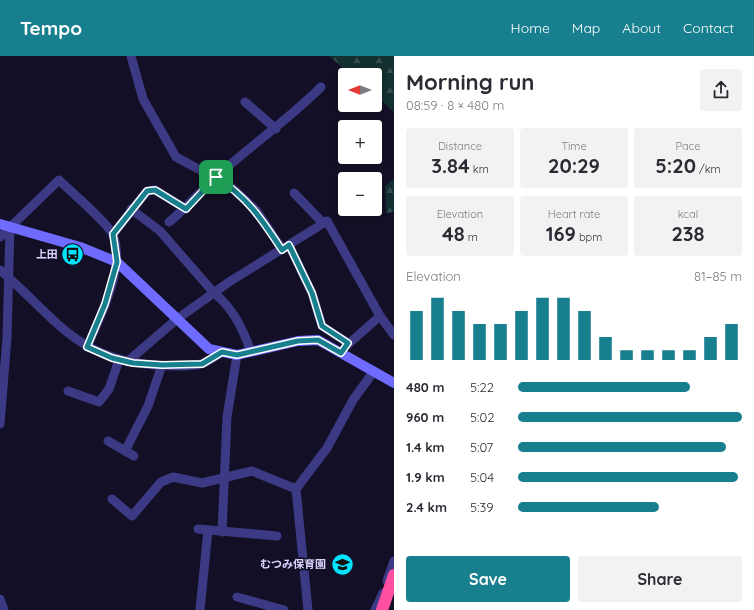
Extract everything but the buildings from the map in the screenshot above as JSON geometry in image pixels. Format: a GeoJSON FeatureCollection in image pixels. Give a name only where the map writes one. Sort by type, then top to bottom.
{"type":"FeatureCollection","features":[{"type":"Feature","properties":{"kind":"highway"},"geometry":{"type":"LineString","coordinates":[[382,610],[394,575]]}},
{"type":"Feature","properties":{"kind":"street"},"geometry":{"type":"LineString","coordinates":[[131,56],[143,98],[176,157],[216,177],[230,186],[256,210],[285,247],[312,293],[322,326],[348,343]]}},
{"type":"Feature","properties":{"kind":"street"},"geometry":{"type":"LineString","coordinates":[[169,222],[186,209],[216,177],[276,129],[321,87]]}},
{"type":"Feature","properties":{"kind":"street"},"geometry":{"type":"LineString","coordinates":[[245,102],[276,129]]}},
{"type":"Feature","properties":{"kind":"street"},"geometry":{"type":"LineString","coordinates":[[0,237],[5,225],[58,180],[113,234],[117,262],[105,304],[87,347]]}},
{"type":"Feature","properties":{"kind":"street"},"geometry":{"type":"LineString","coordinates":[[113,234],[131,209],[147,191],[155,190],[186,209]]}},
{"type":"Feature","properties":{"kind":"street"},"geometry":{"type":"LineString","coordinates":[[294,194],[323,223]]}},
{"type":"Feature","properties":{"kind":"street"},"geometry":{"type":"LineString","coordinates":[[131,209],[160,231],[214,293],[224,301],[243,328],[251,352]]}},
{"type":"Feature","properties":{"kind":"street"},"geometry":{"type":"LineString","coordinates":[[68,391],[99,402],[109,389],[123,361],[177,319],[214,293],[327,221],[380,316],[394,335]]}},
{"type":"Feature","properties":{"kind":"street"},"geometry":{"type":"LineString","coordinates":[[5,225],[80,247],[117,262],[209,349],[237,355],[298,341],[318,340],[394,383]]}},
{"type":"Feature","properties":{"kind":"street"},"geometry":{"type":"LineString","coordinates":[[0,424],[7,338],[8,277],[5,225]]}},
{"type":"Feature","properties":{"kind":"street"},"geometry":{"type":"LineString","coordinates":[[0,270],[62,329],[87,347],[123,361],[162,365],[202,364],[222,352]]}},
{"type":"Feature","properties":{"kind":"street"},"geometry":{"type":"LineString","coordinates":[[341,353],[348,343],[380,316]]}},
{"type":"Feature","properties":{"kind":"street"},"geometry":{"type":"LineString","coordinates":[[222,532],[226,477],[227,417],[237,355]]}},
{"type":"Feature","properties":{"kind":"street"},"geometry":{"type":"LineString","coordinates":[[125,451],[148,406],[162,365]]}},
{"type":"Feature","properties":{"kind":"street"},"geometry":{"type":"LineString","coordinates":[[308,610],[296,489],[327,448],[353,400],[374,372]]}},
{"type":"Feature","properties":{"kind":"street"},"geometry":{"type":"LineString","coordinates":[[108,441],[134,456]]}},
{"type":"Feature","properties":{"kind":"street"},"geometry":{"type":"LineString","coordinates":[[112,499],[132,516],[161,482],[173,477],[202,483],[252,471],[296,489]]}},
{"type":"Feature","properties":{"kind":"street"},"geometry":{"type":"LineString","coordinates":[[198,529],[277,536]]}},
{"type":"Feature","properties":{"kind":"street"},"geometry":{"type":"LineString","coordinates":[[200,610],[208,530]]}},
{"type":"Feature","properties":{"kind":"street"},"geometry":{"type":"LineString","coordinates":[[375,610],[382,596],[394,561]]}},
{"type":"Feature","properties":{"kind":"street"},"geometry":{"type":"LineString","coordinates":[[237,596],[284,610]]}},
{"type":"Feature","properties":{"kind":"street"},"geometry":{"type":"LineString","coordinates":[[0,599],[4,610]]}},
{"type":"Feature","properties":{"kind":"green space"},"geometry":{"type":"Polygon","coordinates":[[[329,56],[394,56],[394,112],[382,101],[382,68],[343,68],[329,56]]]}},
{"type":"Feature","properties":{"kind":"green space"},"geometry":{"type":"Polygon","coordinates":[[[394,179],[394,212],[386,213],[385,186],[394,179]]]}},
{"type":"Feature","properties":{"kind":"place","name":"上田"},"geometry":{"type":"Point","coordinates":[73,254]}},
{"type":"Feature","properties":{"kind":"place","name":"むつみ保育園"},"geometry":{"type":"Point","coordinates":[342,564]}},
{"type":"Feature","properties":{"kind":"route"},"geometry":{"type":"LineString","coordinates":[[216,177],[230,186],[256,210],[282,250],[289,245],[312,293],[322,326],[348,343],[341,353],[318,340],[298,341],[237,355],[222,352],[202,364],[182,366],[133,363],[112,358],[87,347],[105,304],[117,262],[113,234],[133,206],[147,191],[155,190],[186,209],[216,177]]}}]}
